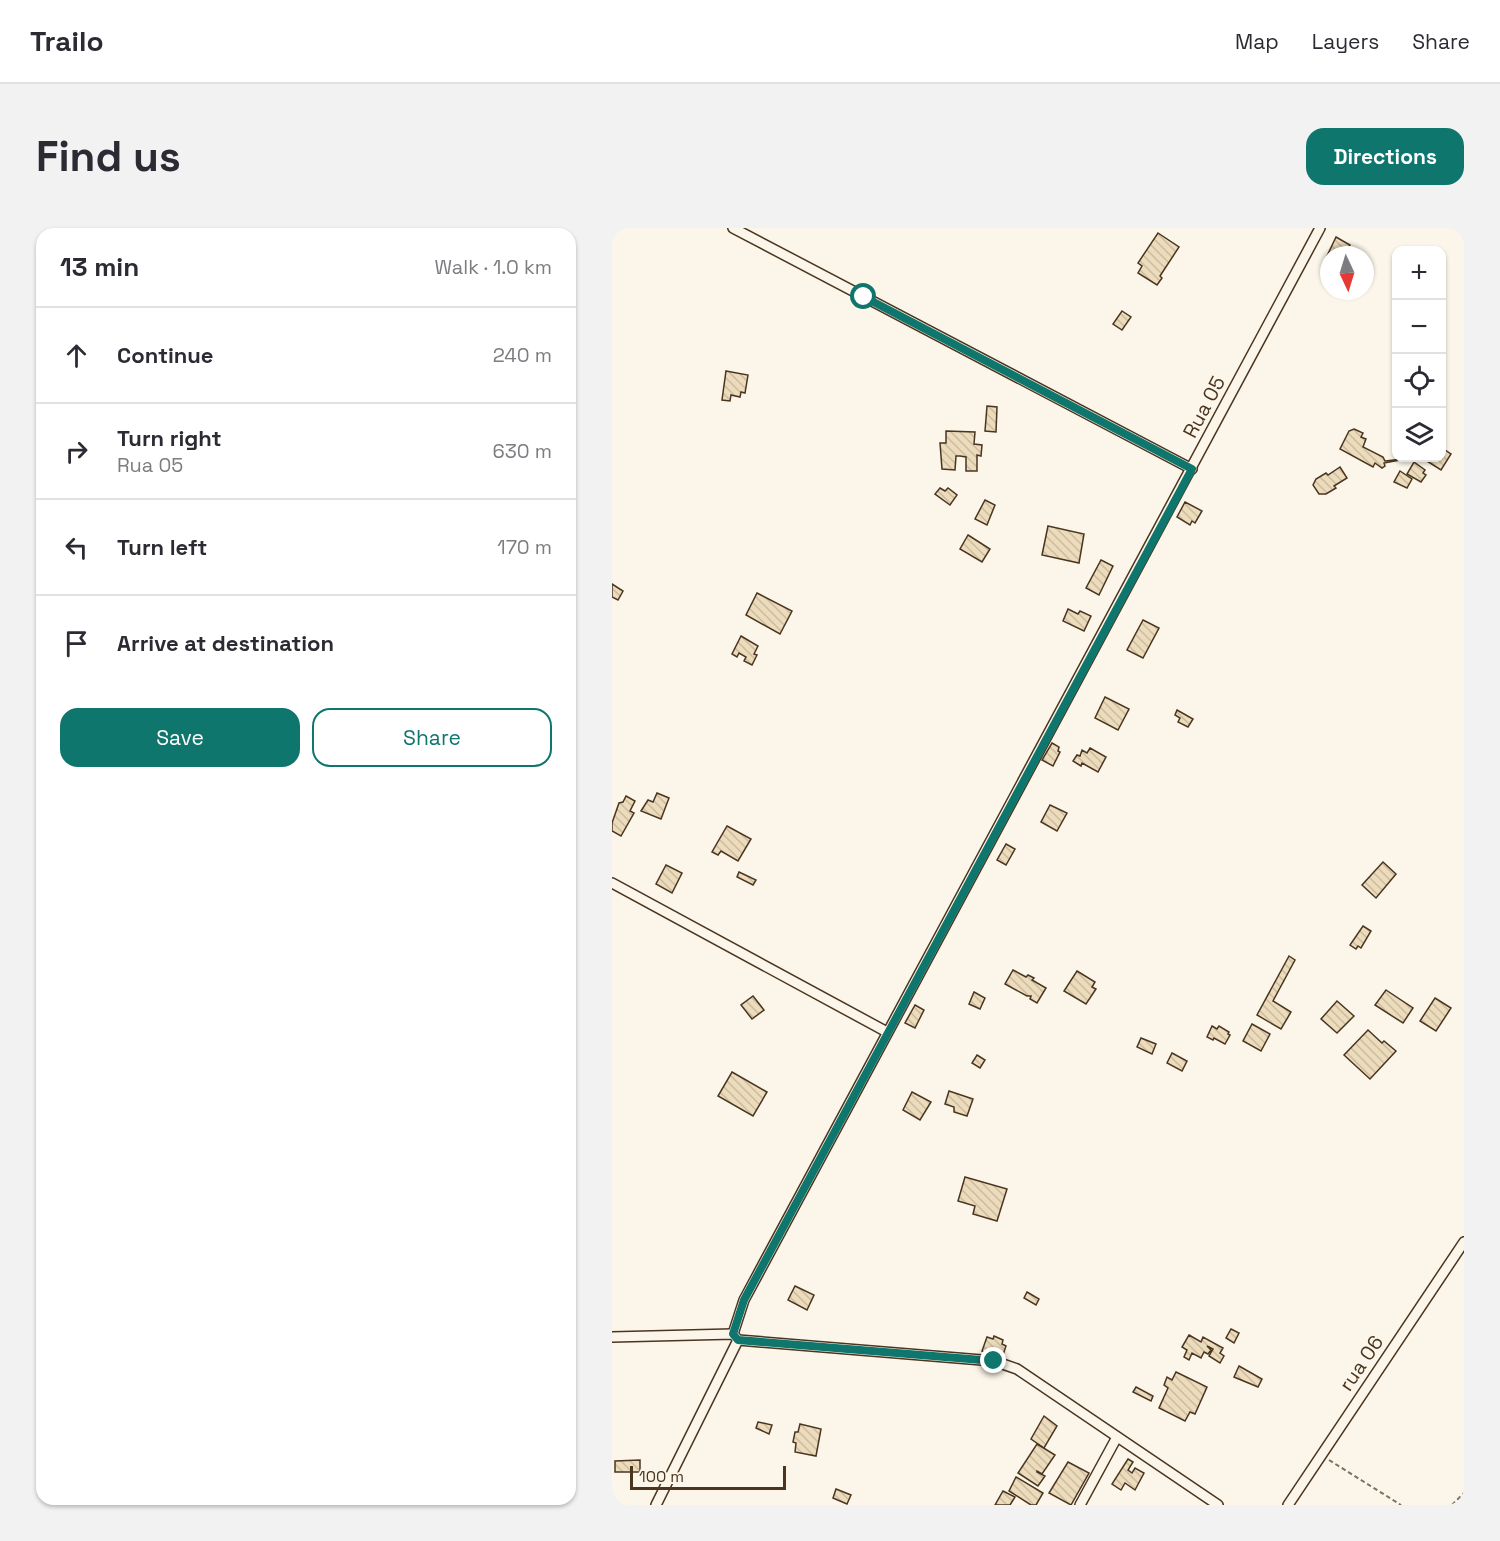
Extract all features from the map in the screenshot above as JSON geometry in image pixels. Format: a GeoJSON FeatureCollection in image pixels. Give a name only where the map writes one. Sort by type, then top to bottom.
{"type":"FeatureCollection","features":[{"type":"Feature","properties":{"kind":"street"},"geometry":{"type":"LineString","coordinates":[[733,228],[1192,469]]}},
{"type":"Feature","properties":{"kind":"street","name":"Rua 05"},"geometry":{"type":"LineString","coordinates":[[656,1505],[735,1337],[744,1300],[1320,228]]}},
{"type":"Feature","properties":{"kind":"street"},"geometry":{"type":"LineString","coordinates":[[612,883],[887,1032]]}},
{"type":"Feature","properties":{"kind":"street","name":"rua 06"},"geometry":{"type":"LineString","coordinates":[[1288,1505],[1464,1242]]}},
{"type":"Feature","properties":{"kind":"street"},"geometry":{"type":"LineString","coordinates":[[612,1337],[735,1337],[994,1361],[1017,1369],[1218,1505]]}},
{"type":"Feature","properties":{"kind":"street"},"geometry":{"type":"LineString","coordinates":[[1080,1505],[1117,1437]]}},
{"type":"Feature","properties":{"kind":"path"},"geometry":{"type":"LineString","coordinates":[[1321,1455],[1401,1505]]}},
{"type":"Feature","properties":{"kind":"path"},"geometry":{"type":"LineString","coordinates":[[1452,1505],[1464,1493]]}},
{"type":"Feature","properties":{"kind":"building"},"geometry":{"type":"Polygon","coordinates":[[[1158,233],[1179,247],[1160,276],[1162,278],[1157,285],[1138,273],[1142,266],[1138,263],[1158,233]]]}},
{"type":"Feature","properties":{"kind":"building"},"geometry":{"type":"Polygon","coordinates":[[[1336,237],[1350,245],[1350,246],[1332,246],[1336,237]]]}},
{"type":"Feature","properties":{"kind":"building"},"geometry":{"type":"Polygon","coordinates":[[[1122,311],[1131,317],[1122,330],[1113,324],[1122,311]]]}},
{"type":"Feature","properties":{"kind":"building"},"geometry":{"type":"Polygon","coordinates":[[[726,371],[748,375],[745,393],[741,392],[740,397],[731,395],[730,401],[722,400],[726,371]]]}},
{"type":"Feature","properties":{"kind":"building"},"geometry":{"type":"Polygon","coordinates":[[[987,406],[997,407],[996,432],[985,431],[987,406]]]}},
{"type":"Feature","properties":{"kind":"building"},"geometry":{"type":"Polygon","coordinates":[[[1354,429],[1363,433],[1361,437],[1366,439],[1363,447],[1383,457],[1385,461],[1392,462],[1384,463],[1385,466],[1382,468],[1375,463],[1373,467],[1340,449],[1349,431],[1354,429]]]}},
{"type":"Feature","properties":{"kind":"building"},"geometry":{"type":"Polygon","coordinates":[[[946,431],[975,432],[974,444],[982,445],[981,456],[977,455],[977,471],[966,471],[966,457],[960,456],[956,456],[955,470],[942,469],[940,443],[946,443],[946,431]]]}},
{"type":"Feature","properties":{"kind":"building"},"geometry":{"type":"Polygon","coordinates":[[[1446,451],[1451,454],[1446,462],[1446,451]]]}},
{"type":"Feature","properties":{"kind":"building"},"geometry":{"type":"Polygon","coordinates":[[[1414,462],[1425,470],[1423,473],[1426,475],[1421,482],[1407,474],[1414,462]]]}},
{"type":"Feature","properties":{"kind":"building"},"geometry":{"type":"Polygon","coordinates":[[[1428,462],[1446,462],[1441,470],[1428,462]]]}},
{"type":"Feature","properties":{"kind":"building"},"geometry":{"type":"Polygon","coordinates":[[[1340,467],[1347,478],[1326,494],[1319,494],[1313,485],[1316,479],[1340,467]]]}},
{"type":"Feature","properties":{"kind":"building"},"geometry":{"type":"Polygon","coordinates":[[[1400,471],[1412,479],[1407,488],[1394,482],[1400,471]]]}},
{"type":"Feature","properties":{"kind":"building"},"geometry":{"type":"Polygon","coordinates":[[[940,488],[945,491],[948,488],[957,495],[950,505],[935,494],[940,488]]]}},
{"type":"Feature","properties":{"kind":"building"},"geometry":{"type":"Polygon","coordinates":[[[985,500],[995,505],[987,525],[975,519],[985,500]]]}},
{"type":"Feature","properties":{"kind":"building"},"geometry":{"type":"Polygon","coordinates":[[[1185,502],[1202,511],[1195,523],[1192,521],[1190,525],[1177,517],[1185,502]]]}},
{"type":"Feature","properties":{"kind":"building"},"geometry":{"type":"Polygon","coordinates":[[[1048,526],[1084,534],[1079,563],[1042,555],[1048,526]]]}},
{"type":"Feature","properties":{"kind":"building"},"geometry":{"type":"Polygon","coordinates":[[[968,535],[990,549],[982,562],[960,549],[968,535]]]}},
{"type":"Feature","properties":{"kind":"building"},"geometry":{"type":"Polygon","coordinates":[[[1101,560],[1113,566],[1099,595],[1086,588],[1101,560]]]}},
{"type":"Feature","properties":{"kind":"building"},"geometry":{"type":"Polygon","coordinates":[[[612,584],[623,591],[618,600],[612,597],[612,584]]]}},
{"type":"Feature","properties":{"kind":"building"},"geometry":{"type":"Polygon","coordinates":[[[757,593],[792,611],[780,634],[746,615],[757,593]]]}},
{"type":"Feature","properties":{"kind":"building"},"geometry":{"type":"Polygon","coordinates":[[[1068,609],[1078,614],[1080,611],[1091,616],[1084,631],[1063,621],[1068,609]]]}},
{"type":"Feature","properties":{"kind":"building"},"geometry":{"type":"Polygon","coordinates":[[[1143,620],[1159,628],[1143,658],[1127,650],[1143,620]]]}},
{"type":"Feature","properties":{"kind":"building"},"geometry":{"type":"Polygon","coordinates":[[[741,636],[758,646],[752,665],[744,661],[746,657],[739,653],[737,657],[732,654],[741,636]]]}},
{"type":"Feature","properties":{"kind":"building"},"geometry":{"type":"Polygon","coordinates":[[[1105,697],[1129,709],[1118,730],[1095,718],[1105,697]]]}},
{"type":"Feature","properties":{"kind":"building"},"geometry":{"type":"Polygon","coordinates":[[[1177,710],[1193,719],[1188,727],[1178,722],[1180,718],[1175,715],[1177,710]]]}},
{"type":"Feature","properties":{"kind":"building"},"geometry":{"type":"Polygon","coordinates":[[[1052,743],[1059,747],[1060,752],[1053,766],[1042,760],[1052,743]]]}},
{"type":"Feature","properties":{"kind":"building"},"geometry":{"type":"Polygon","coordinates":[[[1090,748],[1106,757],[1098,772],[1073,761],[1077,755],[1080,756],[1082,750],[1087,753],[1090,748]]]}},
{"type":"Feature","properties":{"kind":"building"},"geometry":{"type":"Polygon","coordinates":[[[657,793],[669,798],[661,819],[641,811],[648,800],[653,802],[657,793]]]}},
{"type":"Feature","properties":{"kind":"building"},"geometry":{"type":"Polygon","coordinates":[[[626,796],[635,801],[630,811],[634,813],[621,836],[612,831],[612,823],[619,803],[623,802],[626,796]]]}},
{"type":"Feature","properties":{"kind":"building"},"geometry":{"type":"Polygon","coordinates":[[[1050,805],[1067,813],[1057,831],[1041,822],[1050,805]]]}},
{"type":"Feature","properties":{"kind":"building"},"geometry":{"type":"Polygon","coordinates":[[[727,826],[751,839],[738,861],[721,851],[718,855],[712,852],[727,826]]]}},
{"type":"Feature","properties":{"kind":"building"},"geometry":{"type":"Polygon","coordinates":[[[1006,844],[1015,849],[1006,865],[997,860],[1006,844]]]}},
{"type":"Feature","properties":{"kind":"building"},"geometry":{"type":"Polygon","coordinates":[[[1383,862],[1396,874],[1376,898],[1362,885],[1383,862]]]}},
{"type":"Feature","properties":{"kind":"building"},"geometry":{"type":"Polygon","coordinates":[[[666,865],[682,873],[672,893],[656,884],[666,865]]]}},
{"type":"Feature","properties":{"kind":"building"},"geometry":{"type":"Polygon","coordinates":[[[739,872],[756,880],[753,885],[737,877],[739,872]]]}},
{"type":"Feature","properties":{"kind":"building"},"geometry":{"type":"Polygon","coordinates":[[[1363,926],[1371,931],[1361,948],[1358,946],[1356,949],[1350,945],[1363,926]]]}},
{"type":"Feature","properties":{"kind":"building"},"geometry":{"type":"Polygon","coordinates":[[[1289,956],[1295,960],[1273,1001],[1291,1012],[1281,1029],[1257,1015],[1289,956]]]}},
{"type":"Feature","properties":{"kind":"building"},"geometry":{"type":"Polygon","coordinates":[[[1013,970],[1026,977],[1028,975],[1034,978],[1032,980],[1046,988],[1037,1003],[1030,999],[1031,996],[1005,984],[1013,970]]]}},
{"type":"Feature","properties":{"kind":"building"},"geometry":{"type":"Polygon","coordinates":[[[1077,971],[1095,982],[1092,987],[1096,989],[1086,1004],[1064,991],[1077,971]]]}},
{"type":"Feature","properties":{"kind":"building"},"geometry":{"type":"Polygon","coordinates":[[[1386,990],[1413,1008],[1403,1023],[1375,1005],[1386,990]]]}},
{"type":"Feature","properties":{"kind":"building"},"geometry":{"type":"Polygon","coordinates":[[[974,992],[985,998],[980,1009],[969,1004],[974,992]]]}},
{"type":"Feature","properties":{"kind":"building"},"geometry":{"type":"Polygon","coordinates":[[[753,996],[764,1010],[752,1019],[741,1005],[753,996]]]}},
{"type":"Feature","properties":{"kind":"building"},"geometry":{"type":"Polygon","coordinates":[[[1435,998],[1451,1008],[1436,1031],[1420,1021],[1435,998]]]}},
{"type":"Feature","properties":{"kind":"building"},"geometry":{"type":"Polygon","coordinates":[[[1337,1001],[1354,1016],[1337,1033],[1321,1019],[1337,1001]]]}},
{"type":"Feature","properties":{"kind":"building"},"geometry":{"type":"Polygon","coordinates":[[[915,1005],[924,1010],[915,1028],[905,1023],[915,1005]]]}},
{"type":"Feature","properties":{"kind":"building"},"geometry":{"type":"Polygon","coordinates":[[[1252,1024],[1270,1034],[1261,1051],[1243,1041],[1252,1024]]]}},
{"type":"Feature","properties":{"kind":"building"},"geometry":{"type":"Polygon","coordinates":[[[1212,1026],[1217,1029],[1219,1026],[1229,1032],[1230,1035],[1225,1044],[1207,1037],[1212,1026]]]}},
{"type":"Feature","properties":{"kind":"building"},"geometry":{"type":"Polygon","coordinates":[[[1368,1030],[1382,1043],[1384,1041],[1396,1051],[1370,1079],[1344,1055],[1368,1030]]]}},
{"type":"Feature","properties":{"kind":"building"},"geometry":{"type":"Polygon","coordinates":[[[1141,1038],[1156,1044],[1152,1054],[1137,1047],[1141,1038]]]}},
{"type":"Feature","properties":{"kind":"building"},"geometry":{"type":"Polygon","coordinates":[[[1172,1053],[1187,1061],[1182,1071],[1167,1063],[1172,1053]]]}},
{"type":"Feature","properties":{"kind":"building"},"geometry":{"type":"Polygon","coordinates":[[[977,1055],[985,1060],[980,1068],[972,1063],[977,1055]]]}},
{"type":"Feature","properties":{"kind":"building"},"geometry":{"type":"Polygon","coordinates":[[[732,1072],[767,1092],[753,1116],[718,1096],[732,1072]]]}},
{"type":"Feature","properties":{"kind":"building"},"geometry":{"type":"Polygon","coordinates":[[[949,1091],[973,1099],[967,1116],[954,1112],[954,1107],[945,1104],[949,1091]]]}},
{"type":"Feature","properties":{"kind":"building"},"geometry":{"type":"Polygon","coordinates":[[[912,1092],[931,1102],[920,1120],[903,1110],[912,1092]]]}},
{"type":"Feature","properties":{"kind":"building"},"geometry":{"type":"Polygon","coordinates":[[[965,1177],[1007,1189],[997,1221],[973,1214],[975,1206],[958,1201],[965,1177]]]}},
{"type":"Feature","properties":{"kind":"building"},"geometry":{"type":"Polygon","coordinates":[[[795,1286],[814,1295],[807,1310],[788,1300],[795,1286]]]}},
{"type":"Feature","properties":{"kind":"building"},"geometry":{"type":"Polygon","coordinates":[[[1027,1292],[1039,1299],[1036,1305],[1024,1298],[1027,1292]]]}},
{"type":"Feature","properties":{"kind":"building"},"geometry":{"type":"Polygon","coordinates":[[[1231,1329],[1239,1333],[1234,1343],[1226,1338],[1231,1329]]]}},
{"type":"Feature","properties":{"kind":"building"},"geometry":{"type":"Polygon","coordinates":[[[1189,1335],[1201,1342],[1203,1337],[1223,1348],[1220,1353],[1224,1356],[1220,1363],[1209,1356],[1213,1349],[1207,1346],[1211,1350],[1208,1354],[1204,1352],[1201,1358],[1192,1353],[1189,1360],[1184,1357],[1187,1350],[1182,1347],[1189,1335]]]}},
{"type":"Feature","properties":{"kind":"building"},"geometry":{"type":"Polygon","coordinates":[[[994,1336],[1003,1340],[1002,1344],[1006,1346],[1001,1356],[996,1357],[982,1351],[987,1337],[993,1339],[994,1336]]]}},
{"type":"Feature","properties":{"kind":"building"},"geometry":{"type":"Polygon","coordinates":[[[1239,1366],[1262,1379],[1258,1387],[1234,1377],[1239,1366]]]}},
{"type":"Feature","properties":{"kind":"building"},"geometry":{"type":"Polygon","coordinates":[[[1176,1372],[1207,1387],[1195,1414],[1190,1412],[1185,1421],[1159,1408],[1168,1388],[1164,1385],[1167,1377],[1172,1380],[1176,1372]]]}},
{"type":"Feature","properties":{"kind":"building"},"geometry":{"type":"Polygon","coordinates":[[[1136,1387],[1153,1396],[1151,1401],[1133,1392],[1136,1387]]]}},
{"type":"Feature","properties":{"kind":"building"},"geometry":{"type":"Polygon","coordinates":[[[1044,1416],[1057,1426],[1044,1448],[1031,1439],[1044,1416]]]}},
{"type":"Feature","properties":{"kind":"building"},"geometry":{"type":"Polygon","coordinates":[[[758,1422],[772,1425],[769,1434],[756,1428],[758,1422]]]}},
{"type":"Feature","properties":{"kind":"building"},"geometry":{"type":"Polygon","coordinates":[[[800,1424],[821,1429],[816,1456],[795,1452],[796,1443],[793,1442],[800,1424]]]}},
{"type":"Feature","properties":{"kind":"building"},"geometry":{"type":"Polygon","coordinates":[[[1037,1444],[1055,1455],[1042,1474],[1037,1471],[1045,1476],[1038,1486],[1018,1473],[1037,1444]]]}},
{"type":"Feature","properties":{"kind":"building"},"geometry":{"type":"Polygon","coordinates":[[[1128,1459],[1133,1462],[1128,1470],[1132,1473],[1135,1468],[1144,1473],[1135,1490],[1125,1483],[1121,1490],[1112,1484],[1128,1459]]]}},
{"type":"Feature","properties":{"kind":"building"},"geometry":{"type":"Polygon","coordinates":[[[640,1460],[640,1472],[615,1472],[615,1461],[640,1460]]]}},
{"type":"Feature","properties":{"kind":"building"},"geometry":{"type":"Polygon","coordinates":[[[1068,1462],[1089,1473],[1071,1505],[1049,1493],[1068,1462]]]}},
{"type":"Feature","properties":{"kind":"building"},"geometry":{"type":"Polygon","coordinates":[[[1016,1477],[1043,1493],[1036,1505],[1031,1505],[1009,1491],[1016,1477]]]}},
{"type":"Feature","properties":{"kind":"building"},"geometry":{"type":"Polygon","coordinates":[[[836,1489],[851,1495],[847,1504],[833,1498],[836,1489]]]}},
{"type":"Feature","properties":{"kind":"building"},"geometry":{"type":"Polygon","coordinates":[[[1003,1491],[1015,1497],[1010,1505],[995,1505],[1003,1491]]]}},
{"type":"Feature","properties":{"kind":"route"},"geometry":{"type":"LineString","coordinates":[[864,297],[1192,469],[744,1300],[733,1334],[738,1340],[778,1345],[994,1361]]}}]}
